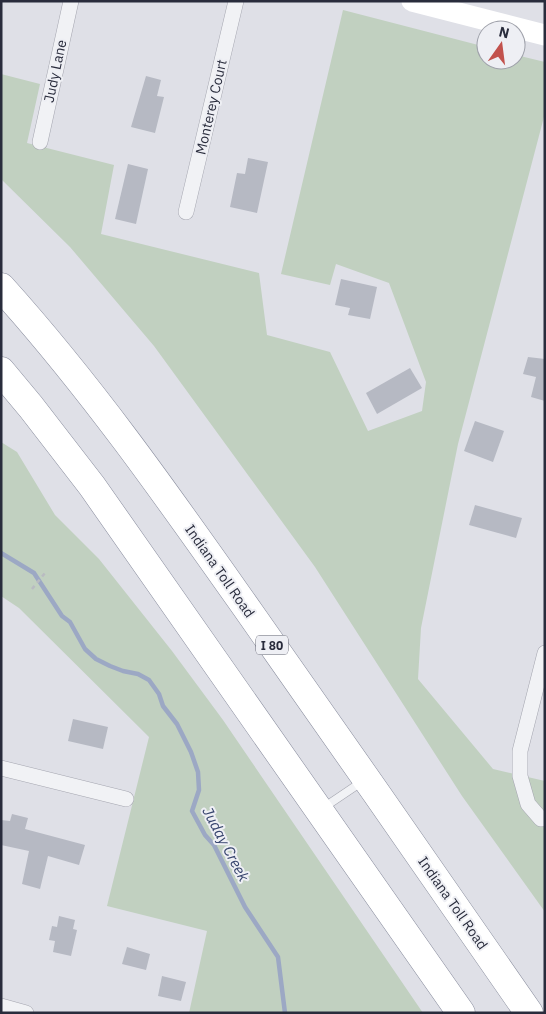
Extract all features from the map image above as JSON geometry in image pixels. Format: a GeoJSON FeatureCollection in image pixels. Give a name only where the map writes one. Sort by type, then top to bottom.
{"type":"FeatureCollection","features":[{"type":"Feature","properties":{"kind":"highway","name":"Indiana Toll Road"},"geometry":{"type":"LineString","coordinates":[[1,287],[63,359],[127,441],[529,1013]]}},
{"type":"Feature","properties":{"kind":"highway"},"geometry":{"type":"LineString","coordinates":[[1,371],[32,407],[92,486],[460,1013]]}},
{"type":"Feature","properties":{"kind":"main road"},"geometry":{"type":"LineString","coordinates":[[412,1],[545,35]]}},
{"type":"Feature","properties":{"kind":"street","name":"Judy Lane"},"geometry":{"type":"LineString","coordinates":[[40,142],[71,1]]}},
{"type":"Feature","properties":{"kind":"street","name":"Monterey Court"},"geometry":{"type":"LineString","coordinates":[[186,212],[236,1]]}},
{"type":"Feature","properties":{"kind":"street"},"geometry":{"type":"LineString","coordinates":[[541,819],[528,804],[520,776],[520,751],[545,653]]}},
{"type":"Feature","properties":{"kind":"street"},"geometry":{"type":"LineString","coordinates":[[1,768],[126,799]]}},
{"type":"Feature","properties":{"kind":"street"},"geometry":{"type":"LineString","coordinates":[[1,1006],[26,1013]]}},
{"type":"Feature","properties":{"kind":"lane"},"geometry":{"type":"LineString","coordinates":[[319,810],[366,779]]}},
{"type":"Feature","properties":{"kind":"path"},"geometry":{"type":"LineString","coordinates":[[32,589],[45,573]]}},
{"type":"Feature","properties":{"kind":"green space"},"geometry":{"type":"Polygon","coordinates":[[[343,10],[476,44],[476,70],[526,70],[526,57],[545,62],[545,113],[458,444],[421,628],[418,679],[493,769],[545,781],[545,912],[462,796],[315,567],[154,346],[70,247],[1,179],[1,74],[40,84],[27,143],[114,165],[101,234],[259,273],[267,335],[330,352],[368,431],[422,411],[426,382],[389,283],[336,264],[330,285],[281,274],[343,10]]]}},
{"type":"Feature","properties":{"kind":"green space"},"geometry":{"type":"Polygon","coordinates":[[[1,442],[17,452],[55,515],[99,559],[172,651],[223,720],[423,1013],[189,1013],[207,931],[107,906],[149,737],[19,608],[1,596],[1,442]]]}},
{"type":"Feature","properties":{"kind":"building"},"geometry":{"type":"Polygon","coordinates":[[[146,76],[161,80],[157,96],[164,97],[155,133],[131,127],[146,76]]]}},
{"type":"Feature","properties":{"kind":"building"},"geometry":{"type":"Polygon","coordinates":[[[248,158],[268,162],[257,213],[230,207],[237,173],[245,174],[248,158]]]}},
{"type":"Feature","properties":{"kind":"building"},"geometry":{"type":"Polygon","coordinates":[[[128,164],[148,169],[136,224],[115,219],[128,164]]]}},
{"type":"Feature","properties":{"kind":"building"},"geometry":{"type":"Polygon","coordinates":[[[341,279],[377,287],[370,319],[348,315],[350,308],[335,305],[341,279]]]}},
{"type":"Feature","properties":{"kind":"building"},"geometry":{"type":"Polygon","coordinates":[[[528,357],[545,359],[545,401],[531,397],[536,377],[523,374],[528,357]]]}},
{"type":"Feature","properties":{"kind":"building"},"geometry":{"type":"Polygon","coordinates":[[[410,368],[422,388],[377,414],[366,393],[410,368]]]}},
{"type":"Feature","properties":{"kind":"building"},"geometry":{"type":"Polygon","coordinates":[[[475,421],[504,431],[493,462],[464,451],[475,421]]]}},
{"type":"Feature","properties":{"kind":"building"},"geometry":{"type":"Polygon","coordinates":[[[475,505],[522,518],[516,538],[469,525],[475,505]]]}},
{"type":"Feature","properties":{"kind":"building"},"geometry":{"type":"Polygon","coordinates":[[[73,719],[108,727],[103,749],[68,741],[73,719]]]}},
{"type":"Feature","properties":{"kind":"building"},"geometry":{"type":"Polygon","coordinates":[[[12,814],[28,818],[25,829],[85,845],[79,865],[48,856],[40,889],[22,884],[29,851],[1,845],[1,820],[10,821],[12,814]]]}},
{"type":"Feature","properties":{"kind":"building"},"geometry":{"type":"Polygon","coordinates":[[[59,916],[75,920],[73,929],[77,930],[71,956],[53,952],[55,941],[49,940],[52,926],[57,927],[59,916]]]}},
{"type":"Feature","properties":{"kind":"building"},"geometry":{"type":"Polygon","coordinates":[[[127,947],[150,954],[146,970],[122,964],[127,947]]]}},
{"type":"Feature","properties":{"kind":"building"},"geometry":{"type":"Polygon","coordinates":[[[162,976],[186,982],[181,1001],[158,996],[162,976]]]}},
{"type":"Feature","properties":{"kind":"waterway","name":"Juday Creek"},"geometry":{"type":"LineString","coordinates":[[1,553],[34,573],[62,616],[70,622],[85,649],[96,659],[123,671],[138,674],[149,680],[159,694],[163,706],[177,724],[191,752],[198,772],[199,790],[192,811],[205,835],[214,845],[245,907],[278,957],[285,1013]]}}]}
